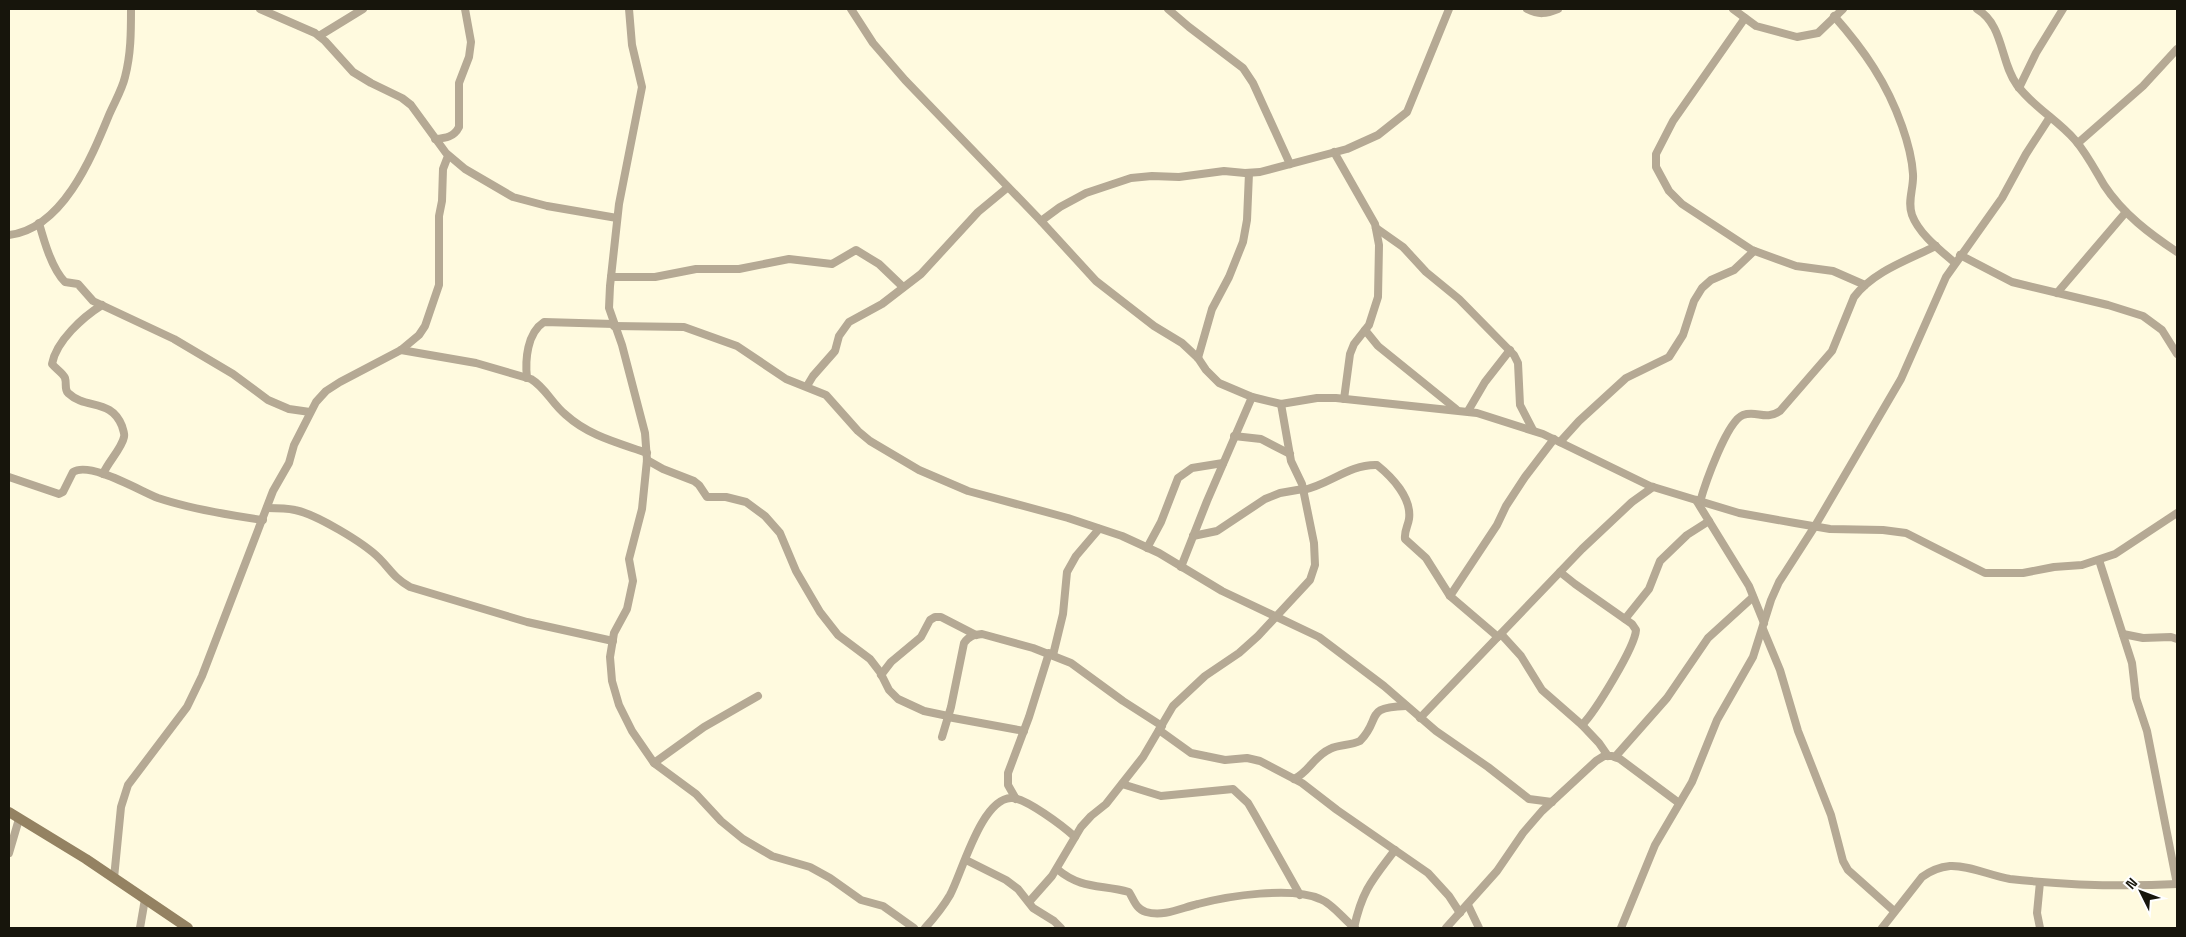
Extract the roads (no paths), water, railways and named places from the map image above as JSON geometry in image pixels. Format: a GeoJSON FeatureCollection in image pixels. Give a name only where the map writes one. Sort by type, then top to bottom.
{"type":"FeatureCollection","features":[{"type":"Feature","properties":{"kind":"street"},"geometry":{"type":"LineString","coordinates":[[9,235],[21,233],[49,216],[70,192],[94,151],[125,78],[131,46],[132,9]]}},
{"type":"Feature","properties":{"kind":"street"},"geometry":{"type":"LineString","coordinates":[[260,9],[302,26],[319,36],[353,72],[402,98],[411,105],[448,156],[464,169],[513,197],[547,206],[617,218]]}},
{"type":"Feature","properties":{"kind":"street"},"geometry":{"type":"LineString","coordinates":[[319,36],[363,9]]}},
{"type":"Feature","properties":{"kind":"street"},"geometry":{"type":"LineString","coordinates":[[435,139],[453,135],[459,127],[459,83],[469,57],[471,42],[465,9]]}},
{"type":"Feature","properties":{"kind":"street"},"geometry":{"type":"LineString","coordinates":[[630,9],[632,45],[642,87],[617,218],[610,277],[609,308],[622,345],[638,407],[647,457],[642,509],[629,559],[633,581],[626,609],[614,633],[610,657],[612,681],[619,705],[632,730],[654,763],[696,794],[721,821],[759,849],[772,856],[810,867],[830,878],[861,900],[883,906],[914,928]]}},
{"type":"Feature","properties":{"kind":"street"},"geometry":{"type":"LineString","coordinates":[[851,9],[873,43],[904,80],[1041,221],[1096,281],[1154,326],[1182,343],[1198,358],[1206,370],[1219,383],[1252,397],[1281,404],[1317,398],[1344,398],[1468,411],[1533,430],[1604,466],[1653,487],[1739,513],[1816,526],[1906,533],[1984,573],[2023,573],[2054,567],[2082,565],[2099,560],[2115,554],[2177,513]]}},
{"type":"Feature","properties":{"kind":"street"},"geometry":{"type":"LineString","coordinates":[[1168,9],[1188,27],[1243,68],[1253,83],[1290,164]]}},
{"type":"Feature","properties":{"kind":"street"},"geometry":{"type":"LineString","coordinates":[[1041,221],[1060,207],[1086,193],[1131,178],[1179,176],[1224,171],[1249,173],[1347,149],[1378,135],[1407,112],[1449,9]]}},
{"type":"Feature","properties":{"kind":"street"},"geometry":{"type":"LineString","coordinates":[[1527,9],[1545,14],[1558,9]]}},
{"type":"Feature","properties":{"kind":"street"},"geometry":{"type":"LineString","coordinates":[[1733,9],[1756,26],[1797,37],[1818,33],[1843,9]]}},
{"type":"Feature","properties":{"kind":"street"},"geometry":{"type":"LineString","coordinates":[[2019,88],[2044,39],[2064,9]]}},
{"type":"Feature","properties":{"kind":"street"},"geometry":{"type":"LineString","coordinates":[[1981,10],[1996,32],[2010,75],[2019,88],[2078,143],[2105,186],[2126,212],[2150,234],[2177,252]]}},
{"type":"Feature","properties":{"kind":"street"},"geometry":{"type":"LineString","coordinates":[[1834,16],[1872,62],[1889,92],[1902,126],[1914,174],[1910,206],[1912,216],[1936,246],[1955,263]]}},
{"type":"Feature","properties":{"kind":"street"},"geometry":{"type":"LineString","coordinates":[[1744,18],[1674,121],[1656,154],[1656,167],[1669,191],[1682,204],[1754,251],[1796,266],[1833,271],[1865,285]]}},
{"type":"Feature","properties":{"kind":"street"},"geometry":{"type":"LineString","coordinates":[[2078,143],[2143,86],[2177,49]]}},
{"type":"Feature","properties":{"kind":"street"},"geometry":{"type":"LineString","coordinates":[[1621,928],[1646,864],[1692,782],[1717,720],[1754,657],[1770,600],[1779,582],[1816,526],[1901,379],[1937,294],[1955,263],[2002,198],[2026,154],[2050,117]]}},
{"type":"Feature","properties":{"kind":"street"},"geometry":{"type":"LineString","coordinates":[[1334,152],[1368,209],[1376,228],[1379,245],[1378,297],[1373,315],[1365,330],[1354,344],[1350,354],[1344,398]]}},
{"type":"Feature","properties":{"kind":"street"},"geometry":{"type":"LineString","coordinates":[[114,878],[121,807],[128,785],[187,707],[202,676],[273,492],[289,464],[294,445],[310,412],[326,391],[401,350],[414,340],[425,326],[437,293],[440,251],[438,216],[442,201],[443,169],[448,156]]}},
{"type":"Feature","properties":{"kind":"street"},"geometry":{"type":"LineString","coordinates":[[1198,358],[1212,309],[1230,277],[1243,242],[1247,220],[1249,173]]}},
{"type":"Feature","properties":{"kind":"street"},"geometry":{"type":"LineString","coordinates":[[807,386],[813,376],[835,352],[839,336],[849,322],[882,304],[921,274],[978,212],[1008,188]]}},
{"type":"Feature","properties":{"kind":"street"},"geometry":{"type":"LineString","coordinates":[[2057,293],[2126,212]]}},
{"type":"Feature","properties":{"kind":"street"},"geometry":{"type":"LineString","coordinates":[[39,223],[47,251],[65,282],[78,284],[89,298],[174,339],[233,374],[268,400],[289,409],[310,412]]}},
{"type":"Feature","properties":{"kind":"street"},"geometry":{"type":"LineString","coordinates":[[1376,228],[1403,247],[1426,272],[1459,300],[1510,350],[1518,363],[1520,405],[1533,430]]}},
{"type":"Feature","properties":{"kind":"street"},"geometry":{"type":"LineString","coordinates":[[1698,501],[1723,442],[1737,418],[1744,414],[1774,415],[1780,411],[1832,351],[1854,297],[1865,285],[1883,273],[1936,246]]}},
{"type":"Feature","properties":{"kind":"street"},"geometry":{"type":"LineString","coordinates":[[610,277],[655,277],[696,269],[739,269],[789,259],[832,264],[856,250],[879,264],[903,287]]}},
{"type":"Feature","properties":{"kind":"street"},"geometry":{"type":"LineString","coordinates":[[1450,596],[1498,525],[1515,491],[1557,441],[1626,378],[1669,358],[1683,335],[1694,301],[1702,288],[1711,280],[1734,270],[1754,251]]}},
{"type":"Feature","properties":{"kind":"street"},"geometry":{"type":"LineString","coordinates":[[1960,256],[2012,282],[2108,305],[2144,316],[2162,330],[2177,354]]}},
{"type":"Feature","properties":{"kind":"street"},"geometry":{"type":"LineString","coordinates":[[102,305],[71,330],[52,364],[64,376],[68,393],[75,398],[107,408],[118,417],[125,434],[124,440],[107,464],[103,474]]}},
{"type":"Feature","properties":{"kind":"street"},"geometry":{"type":"LineString","coordinates":[[527,378],[526,366],[531,340],[536,329],[544,322],[684,327],[737,346],[786,379],[826,395],[858,431],[870,441],[919,470],[968,491],[1122,536],[1182,567],[1222,591],[1319,637],[1384,686],[1436,732],[1488,767],[1529,799],[1552,802]]}},
{"type":"Feature","properties":{"kind":"street"},"geometry":{"type":"LineString","coordinates":[[1365,330],[1378,346],[1457,410]]}},
{"type":"Feature","properties":{"kind":"street"},"geometry":{"type":"LineString","coordinates":[[401,350],[476,363],[527,378],[539,384],[556,407],[576,424],[611,442],[647,457],[663,469],[694,481],[707,497],[726,497],[746,502],[765,516],[780,533],[796,570],[828,624],[847,643],[870,659],[889,690],[903,702],[924,711],[1024,730]]}},
{"type":"Feature","properties":{"kind":"street"},"geometry":{"type":"LineString","coordinates":[[1468,411],[1485,382],[1510,350]]}},
{"type":"Feature","properties":{"kind":"street"},"geometry":{"type":"LineString","coordinates":[[1182,567],[1234,436],[1252,397]]}},
{"type":"Feature","properties":{"kind":"street"},"geometry":{"type":"LineString","coordinates":[[1029,902],[1056,869],[1086,821],[1106,804],[1144,757],[1173,706],[1205,676],[1239,653],[1310,580],[1314,572],[1314,542],[1303,490],[1290,454],[1281,404]]}},
{"type":"Feature","properties":{"kind":"street"},"geometry":{"type":"LineString","coordinates":[[1234,436],[1261,439],[1290,454]]}},
{"type":"Feature","properties":{"kind":"street"},"geometry":{"type":"LineString","coordinates":[[1147,548],[1161,522],[1175,485],[1184,472],[1192,468],[1223,463]]}},
{"type":"Feature","properties":{"kind":"street"},"geometry":{"type":"LineString","coordinates":[[1193,536],[1217,530],[1265,499],[1280,493],[1318,487],[1343,472],[1377,465],[1402,491],[1407,502],[1409,519],[1405,528],[1405,539],[1426,558],[1450,596],[1499,635],[1521,656],[1542,690],[1582,725],[1612,757],[1679,803]]}},
{"type":"Feature","properties":{"kind":"street"},"geometry":{"type":"LineString","coordinates":[[9,478],[56,494],[63,492],[76,470],[103,474],[114,476],[158,498],[220,513],[263,520]]}},
{"type":"Feature","properties":{"kind":"street"},"geometry":{"type":"LineString","coordinates":[[1420,718],[1609,522],[1653,487]]}},
{"type":"Feature","properties":{"kind":"street"},"geometry":{"type":"LineString","coordinates":[[1698,501],[1732,556],[1753,597],[1780,670],[1801,740],[1832,818],[1843,860],[1848,870],[1894,911]]}},
{"type":"Feature","properties":{"kind":"street"},"geometry":{"type":"LineString","coordinates":[[267,508],[294,509],[310,515],[367,548],[397,580],[410,587],[503,613],[527,622],[613,641]]}},
{"type":"Feature","properties":{"kind":"street"},"geometry":{"type":"LineString","coordinates":[[1625,619],[1649,589],[1660,561],[1687,535],[1709,521]]}},
{"type":"Feature","properties":{"kind":"street"},"geometry":{"type":"LineString","coordinates":[[1017,799],[1008,785],[1008,773],[1051,654],[1063,614],[1067,572],[1076,556],[1099,529]]}},
{"type":"Feature","properties":{"kind":"street"},"geometry":{"type":"LineString","coordinates":[[1882,928],[1922,877],[1929,872],[1950,866],[2006,878],[2040,882],[2131,886],[2177,884],[2147,731],[2136,698],[2132,663],[2099,560]]}},
{"type":"Feature","properties":{"kind":"street"},"geometry":{"type":"LineString","coordinates":[[1560,572],[1632,624],[1636,630],[1601,700],[1582,725]]}},
{"type":"Feature","properties":{"kind":"street"},"geometry":{"type":"LineString","coordinates":[[1612,757],[1666,698],[1708,638],[1753,597]]}},
{"type":"Feature","properties":{"kind":"street"},"geometry":{"type":"LineString","coordinates":[[881,675],[891,662],[917,641],[930,620],[935,617],[941,617],[976,635]]}},
{"type":"Feature","properties":{"kind":"street"},"geometry":{"type":"LineString","coordinates":[[942,736],[964,643],[969,637],[982,634],[1051,654],[1080,668],[1191,753],[1225,760],[1247,758],[1260,761],[1294,779],[1428,873],[1449,896],[1460,913]]}},
{"type":"Feature","properties":{"kind":"street"},"geometry":{"type":"LineString","coordinates":[[2123,634],[2143,638],[2171,637],[2177,639]]}},
{"type":"Feature","properties":{"kind":"street"},"geometry":{"type":"LineString","coordinates":[[654,763],[704,727],[758,696]]}},
{"type":"Feature","properties":{"kind":"street"},"geometry":{"type":"LineString","coordinates":[[1294,779],[1306,772],[1316,760],[1331,748],[1351,745],[1360,741],[1372,719],[1384,708],[1406,706]]}},
{"type":"Feature","properties":{"kind":"street"},"geometry":{"type":"LineString","coordinates":[[1446,928],[1502,865],[1532,822],[1596,761],[1604,756],[1612,757]]}},
{"type":"Feature","properties":{"kind":"street"},"geometry":{"type":"LineString","coordinates":[[1122,784],[1161,796],[1233,789],[1248,802],[1300,895]]}},
{"type":"Feature","properties":{"kind":"street"},"geometry":{"type":"LineString","coordinates":[[925,928],[950,895],[980,826],[997,804],[1012,798],[1017,799],[1048,816],[1075,837]]}},
{"type":"Feature","properties":{"kind":"street"},"geometry":{"type":"LineString","coordinates":[[9,812],[114,878],[188,928]]}},
{"type":"Feature","properties":{"kind":"street"},"geometry":{"type":"LineString","coordinates":[[9,853],[19,819]]}},
{"type":"Feature","properties":{"kind":"street"},"geometry":{"type":"LineString","coordinates":[[1355,928],[1359,908],[1368,886],[1395,850]]}},
{"type":"Feature","properties":{"kind":"street"},"geometry":{"type":"LineString","coordinates":[[966,860],[1006,880],[1018,889],[1038,912],[1054,921],[1061,928]]}},
{"type":"Feature","properties":{"kind":"street"},"geometry":{"type":"LineString","coordinates":[[1056,869],[1073,881],[1129,892],[1135,905],[1146,912],[1166,914],[1214,900],[1247,894],[1300,895],[1320,898],[1325,901],[1355,928]]}},
{"type":"Feature","properties":{"kind":"street"},"geometry":{"type":"LineString","coordinates":[[2040,882],[2037,913],[2040,928]]}},
{"type":"Feature","properties":{"kind":"street"},"geometry":{"type":"LineString","coordinates":[[140,928],[145,899]]}},
{"type":"Feature","properties":{"kind":"street"},"geometry":{"type":"LineString","coordinates":[[1468,905],[1479,928]]}}]}
